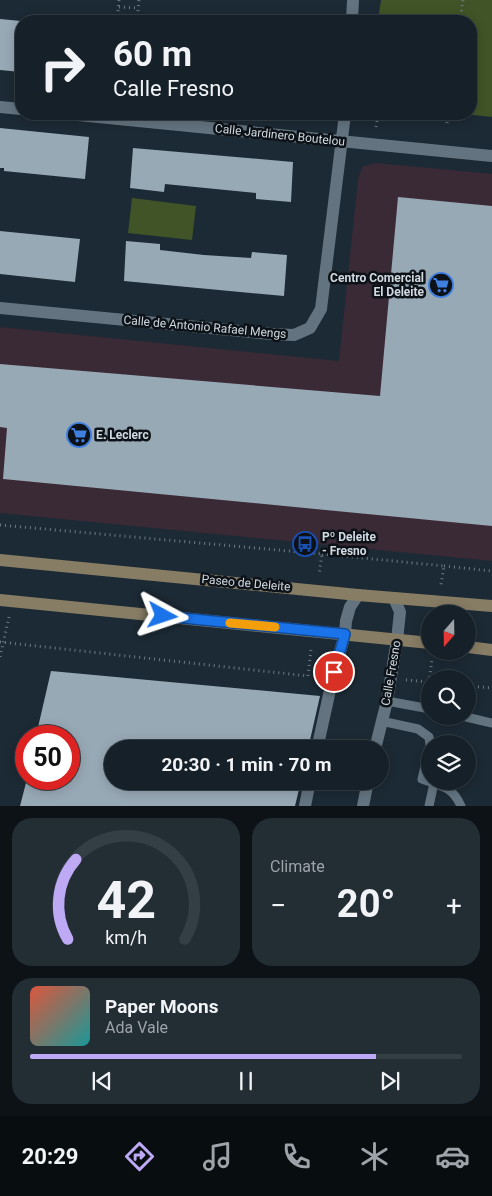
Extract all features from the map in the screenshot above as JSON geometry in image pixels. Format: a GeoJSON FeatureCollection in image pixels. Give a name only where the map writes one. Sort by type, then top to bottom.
{"type":"FeatureCollection","features":[{"type":"Feature","properties":{"kind":"main road","name":"Paseo de Deleite"},"geometry":{"type":"LineString","coordinates":[[0,560],[358,595],[492,606]]}},
{"type":"Feature","properties":{"kind":"main road"},"geometry":{"type":"LineString","coordinates":[[6,601],[421,643]]}},
{"type":"Feature","properties":{"kind":"main road"},"geometry":{"type":"LineString","coordinates":[[476,648],[492,650]]}},
{"type":"Feature","properties":{"kind":"street"},"geometry":{"type":"LineString","coordinates":[[352,15],[353,0]]}},
{"type":"Feature","properties":{"kind":"street"},"geometry":{"type":"LineString","coordinates":[[0,107],[15,108]]}},
{"type":"Feature","properties":{"kind":"street","name":"Calle Jardinero Boutelou"},"geometry":{"type":"LineString","coordinates":[[126,120],[492,156]]}},
{"type":"Feature","properties":{"kind":"street","name":"Calle de Antonio Rafael Mengs"},"geometry":{"type":"LineString","coordinates":[[0,308],[278,334],[294,335],[310,328],[321,308],[344,120]]}},
{"type":"Feature","properties":{"kind":"street"},"geometry":{"type":"LineString","coordinates":[[319,740],[334,672],[345,634],[346,621],[350,607],[358,595]]}},
{"type":"Feature","properties":{"kind":"street","name":"Calle Fresno"},"geometry":{"type":"LineString","coordinates":[[377,740],[387,700],[397,640],[400,612],[394,598]]}},
{"type":"Feature","properties":{"kind":"street"},"geometry":{"type":"LineString","coordinates":[[305,806],[308,790]]}},
{"type":"Feature","properties":{"kind":"street"},"geometry":{"type":"LineString","coordinates":[[363,806],[366,790]]}},
{"type":"Feature","properties":{"kind":"lane"},"geometry":{"type":"LineString","coordinates":[[387,700],[421,707]]}},
{"type":"Feature","properties":{"kind":"lane"},"geometry":{"type":"LineString","coordinates":[[476,719],[492,723]]}},
{"type":"Feature","properties":{"kind":"lane"},"geometry":{"type":"LineString","coordinates":[[382,721],[418,729],[426,735]]}},
{"type":"Feature","properties":{"kind":"lane"},"geometry":{"type":"LineString","coordinates":[[429,806],[433,790]]}},
{"type":"Feature","properties":{"kind":"lane"},"geometry":{"type":"LineString","coordinates":[[449,790],[461,806]]}},
{"type":"Feature","properties":{"kind":"path"},"geometry":{"type":"LineString","coordinates":[[118,15],[119,0]]}},
{"type":"Feature","properties":{"kind":"path"},"geometry":{"type":"LineString","coordinates":[[138,15],[139,0]]}},
{"type":"Feature","properties":{"kind":"path"},"geometry":{"type":"LineString","coordinates":[[461,15],[463,0]]}},
{"type":"Feature","properties":{"kind":"path"},"geometry":{"type":"LineString","coordinates":[[119,7],[139,8]]}},
{"type":"Feature","properties":{"kind":"path"},"geometry":{"type":"LineString","coordinates":[[0,525],[492,570]]}},
{"type":"Feature","properties":{"kind":"path"},"geometry":{"type":"LineString","coordinates":[[316,590],[322,554]]}},
{"type":"Feature","properties":{"kind":"path"},"geometry":{"type":"LineString","coordinates":[[437,601],[444,566]]}},
{"type":"Feature","properties":{"kind":"path"},"geometry":{"type":"LineString","coordinates":[[0,657],[6,601]]}},
{"type":"Feature","properties":{"kind":"path"},"geometry":{"type":"LineString","coordinates":[[2,642],[308,676],[313,631]]}},
{"type":"Feature","properties":{"kind":"path"},"geometry":{"type":"LineString","coordinates":[[476,687],[492,688]]}},
{"type":"Feature","properties":{"kind":"shaded area","name":"Centro Comercial El Deleite"},"geometry":{"type":"Polygon","coordinates":[[[376,163],[492,174],[492,561],[0,513],[0,327],[339,361],[358,180],[362,167],[376,163]]]}},
{"type":"Feature","properties":{"kind":"green space"},"geometry":{"type":"Polygon","coordinates":[[[381,0],[492,0],[492,117],[477,115],[477,15],[379,15],[381,0]]]}},
{"type":"Feature","properties":{"kind":"green space"},"geometry":{"type":"Polygon","coordinates":[[[132,198],[196,206],[192,240],[128,233],[132,198]]]}},
{"type":"Feature","properties":{"kind":"building"},"geometry":{"type":"Polygon","coordinates":[[[0,19],[15,20],[15,71],[0,70],[0,19]]]}},
{"type":"Feature","properties":{"kind":"building"},"geometry":{"type":"Polygon","coordinates":[[[0,128],[89,137],[85,179],[4,171],[4,168],[0,168],[0,128]]]}},
{"type":"Feature","properties":{"kind":"building"},"geometry":{"type":"Polygon","coordinates":[[[133,148],[293,162],[291,202],[256,199],[256,193],[165,184],[164,192],[130,188],[133,148]]]}},
{"type":"Feature","properties":{"kind":"building","name":"Centro Comercial El Deleite"},"geometry":{"type":"Polygon","coordinates":[[[398,197],[492,206],[492,526],[3,479],[7,428],[0,427],[0,364],[380,396],[398,197]]]}},
{"type":"Feature","properties":{"kind":"building"},"geometry":{"type":"Polygon","coordinates":[[[0,231],[80,239],[75,282],[0,274],[0,231]]]}},
{"type":"Feature","properties":{"kind":"building"},"geometry":{"type":"Polygon","coordinates":[[[126,241],[160,244],[160,250],[204,255],[251,258],[252,252],[287,255],[284,296],[124,281],[126,241]]]}},
{"type":"Feature","properties":{"kind":"building"},"geometry":{"type":"Polygon","coordinates":[[[51,671],[320,696],[310,740],[104,740],[104,790],[299,790],[295,806],[20,806],[24,790],[80,790],[80,725],[39,725],[51,671]]]}},
{"type":"Feature","properties":{"kind":"slow traffic"},"geometry":{"type":"LineString","coordinates":[[230,623],[275,627]]}},
{"type":"Feature","properties":{"kind":"place","name":"Centro Comercial El Deleite"},"geometry":{"type":"Point","coordinates":[441,285]}},
{"type":"Feature","properties":{"kind":"place","name":"E. Leclerc"},"geometry":{"type":"Point","coordinates":[79,435]}},
{"type":"Feature","properties":{"kind":"place","name":"Pº Deleite - Fresno"},"geometry":{"type":"Point","coordinates":[305,544]}},
{"type":"Feature","properties":{"kind":"route"},"geometry":{"type":"LineString","coordinates":[[163,616],[345,634],[334,672]]}}]}
